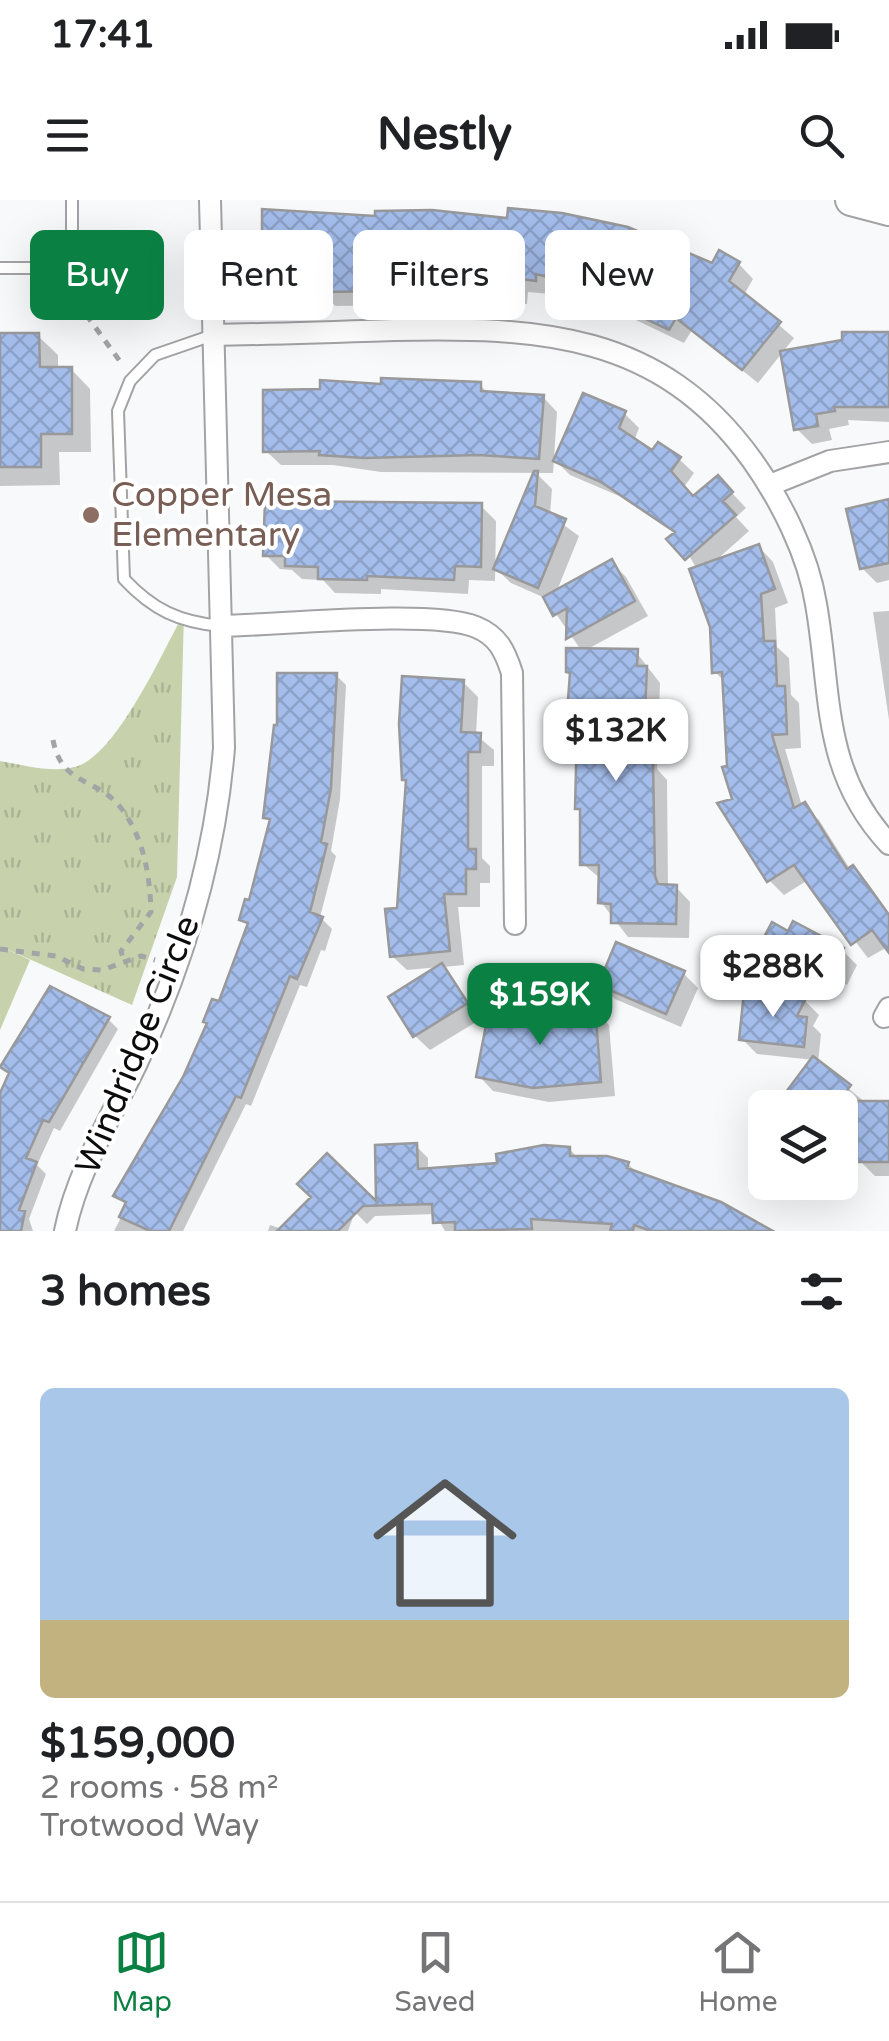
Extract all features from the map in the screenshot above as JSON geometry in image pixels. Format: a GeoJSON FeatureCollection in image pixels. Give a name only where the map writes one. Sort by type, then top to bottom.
{"type":"FeatureCollection","features":[{"type":"Feature","properties":{"kind":"street","name":"Windridge Circle"},"geometry":{"type":"LineString","coordinates":[[64,1231],[104,1127],[178,967],[209,861],[219,804],[224,748],[210,200]]}},
{"type":"Feature","properties":{"kind":"street"},"geometry":{"type":"LineString","coordinates":[[851,200],[889,210]]}},
{"type":"Feature","properties":{"kind":"street"},"geometry":{"type":"LineString","coordinates":[[213,335],[474,328],[570,337],[632,360],[691,394],[734,434],[770,484],[805,562],[816,599],[826,706],[843,772],[858,805],[889,844]]}},
{"type":"Feature","properties":{"kind":"street"},"geometry":{"type":"LineString","coordinates":[[770,484],[830,461],[889,452]]}},
{"type":"Feature","properties":{"kind":"street"},"geometry":{"type":"LineString","coordinates":[[222,626],[438,620],[477,627],[502,646],[512,673],[516,924]]}},
{"type":"Feature","properties":{"kind":"lane"},"geometry":{"type":"LineString","coordinates":[[69,230],[72,200]]}},
{"type":"Feature","properties":{"kind":"lane"},"geometry":{"type":"LineString","coordinates":[[0,268],[30,266]]}},
{"type":"Feature","properties":{"kind":"lane"},"geometry":{"type":"LineString","coordinates":[[213,335],[156,355],[135,376],[118,411],[124,578],[146,602],[185,623],[222,626]]}},
{"type":"Feature","properties":{"kind":"path"},"geometry":{"type":"LineString","coordinates":[[94,320],[117,358],[135,376]]}},
{"type":"Feature","properties":{"kind":"path"},"geometry":{"type":"LineString","coordinates":[[53,740],[56,756],[69,775],[99,789],[120,807],[138,837],[150,881],[151,912],[129,936],[121,951],[123,959]]}},
{"type":"Feature","properties":{"kind":"path"},"geometry":{"type":"LineString","coordinates":[[0,949],[56,956],[83,969],[102,970],[123,959],[141,956],[178,967]]}},
{"type":"Feature","properties":{"kind":"green space"},"geometry":{"type":"Polygon","coordinates":[[[184,613],[177,877],[132,1005],[0,946],[0,761],[59,769],[78,766],[93,757],[124,721],[184,613]]]}},
{"type":"Feature","properties":{"kind":"green space"},"geometry":{"type":"Polygon","coordinates":[[[0,946],[30,960],[0,1030],[0,946]]]}},
{"type":"Feature","properties":{"kind":"building"},"geometry":{"type":"Polygon","coordinates":[[[508,208],[562,213],[635,230],[545,230],[545,276],[536,274],[536,281],[525,280],[525,230],[353,230],[353,292],[333,292],[333,230],[262,230],[262,209],[375,216],[375,211],[432,210],[507,218],[508,208]]]}},
{"type":"Feature","properties":{"kind":"building"},"geometry":{"type":"Polygon","coordinates":[[[719,250],[740,262],[729,281],[781,322],[742,370],[679,320],[690,320],[690,254],[712,263],[719,250]]]}},
{"type":"Feature","properties":{"kind":"building"},"geometry":{"type":"Polygon","coordinates":[[[648,320],[675,320],[669,330],[648,320]]]}},
{"type":"Feature","properties":{"kind":"building"},"geometry":{"type":"Polygon","coordinates":[[[842,332],[889,332],[889,407],[834,407],[835,411],[816,414],[818,426],[794,430],[780,351],[842,340],[842,332]]]}},
{"type":"Feature","properties":{"kind":"building"},"geometry":{"type":"Polygon","coordinates":[[[0,333],[39,333],[40,367],[72,367],[72,434],[41,434],[41,467],[0,467],[0,333]]]}},
{"type":"Feature","properties":{"kind":"building"},"geometry":{"type":"Polygon","coordinates":[[[381,378],[481,382],[481,391],[544,395],[539,459],[479,455],[364,458],[319,455],[320,451],[263,452],[263,390],[320,389],[320,380],[381,384],[381,378]]]}},
{"type":"Feature","properties":{"kind":"building"},"geometry":{"type":"Polygon","coordinates":[[[583,393],[626,411],[619,428],[652,450],[658,442],[681,457],[671,471],[693,496],[718,475],[733,492],[723,501],[736,515],[685,560],[666,539],[675,532],[601,482],[553,461],[583,393]]]}},
{"type":"Feature","properties":{"kind":"building"},"geometry":{"type":"Polygon","coordinates":[[[534,471],[538,471],[535,506],[566,519],[538,588],[493,569],[534,471]]]}},
{"type":"Feature","properties":{"kind":"building"},"geometry":{"type":"Polygon","coordinates":[[[889,499],[889,563],[860,569],[846,509],[889,499]]]}},
{"type":"Feature","properties":{"kind":"building"},"geometry":{"type":"Polygon","coordinates":[[[265,501],[482,503],[481,567],[455,566],[454,580],[367,576],[367,580],[318,579],[318,567],[285,566],[285,556],[263,556],[265,501]]]}},
{"type":"Feature","properties":{"kind":"building"},"geometry":{"type":"Polygon","coordinates":[[[759,544],[775,589],[761,594],[764,641],[775,641],[777,686],[785,686],[787,734],[772,735],[794,808],[805,802],[847,869],[853,865],[889,915],[889,953],[872,930],[851,945],[794,865],[767,882],[717,803],[732,799],[722,767],[727,766],[722,672],[712,673],[710,627],[689,569],[759,544]]]}},
{"type":"Feature","properties":{"kind":"building"},"geometry":{"type":"Polygon","coordinates":[[[612,559],[635,601],[566,639],[567,608],[553,616],[543,597],[612,559]]]}},
{"type":"Feature","properties":{"kind":"building"},"geometry":{"type":"Polygon","coordinates":[[[566,648],[638,649],[637,666],[647,666],[643,762],[653,762],[655,876],[658,884],[677,885],[676,924],[611,923],[611,904],[598,903],[599,865],[580,865],[580,809],[575,809],[577,727],[566,726],[570,673],[566,672],[566,648]]]}},
{"type":"Feature","properties":{"kind":"building"},"geometry":{"type":"Polygon","coordinates":[[[277,673],[337,673],[331,788],[321,842],[327,844],[310,912],[323,917],[297,979],[290,976],[241,1098],[236,1096],[169,1231],[150,1231],[119,1217],[126,1202],[113,1196],[183,1077],[207,1023],[203,1022],[212,999],[219,1001],[248,923],[239,920],[245,899],[249,900],[270,819],[263,818],[277,725],[277,673]]]}},
{"type":"Feature","properties":{"kind":"building"},"geometry":{"type":"Polygon","coordinates":[[[402,676],[464,680],[461,732],[481,733],[480,752],[468,752],[468,849],[476,849],[476,869],[466,869],[466,894],[444,894],[450,951],[390,957],[385,909],[397,908],[406,780],[402,780],[399,724],[402,676]]]}},
{"type":"Feature","properties":{"kind":"building"},"geometry":{"type":"Polygon","coordinates":[[[793,921],[844,948],[831,972],[822,967],[812,987],[754,956],[772,922],[788,931],[793,921]]]}},
{"type":"Feature","properties":{"kind":"building"},"geometry":{"type":"Polygon","coordinates":[[[616,942],[685,971],[666,1014],[598,985],[616,942]]]}},
{"type":"Feature","properties":{"kind":"building"},"geometry":{"type":"Polygon","coordinates":[[[442,963],[468,1003],[413,1037],[388,997],[442,963]]]}},
{"type":"Feature","properties":{"kind":"building"},"geometry":{"type":"Polygon","coordinates":[[[50,986],[110,1017],[49,1122],[43,1120],[26,1158],[37,1162],[19,1210],[25,1211],[21,1231],[0,1231],[0,1093],[9,1073],[0,1067],[50,986]]]}},
{"type":"Feature","properties":{"kind":"building"},"geometry":{"type":"Polygon","coordinates":[[[744,992],[806,998],[797,1016],[807,1017],[804,1047],[739,1040],[744,992]]]}},
{"type":"Feature","properties":{"kind":"building"},"geometry":{"type":"Polygon","coordinates":[[[490,1004],[536,1013],[595,1007],[601,1082],[533,1088],[476,1077],[490,1004]]]}},
{"type":"Feature","properties":{"kind":"building"},"geometry":{"type":"Polygon","coordinates":[[[813,1056],[851,1085],[847,1090],[788,1090],[813,1056]]]}},
{"type":"Feature","properties":{"kind":"building"},"geometry":{"type":"Polygon","coordinates":[[[858,1101],[889,1101],[889,1162],[858,1162],[858,1101]]]}},
{"type":"Feature","properties":{"kind":"building"},"geometry":{"type":"Polygon","coordinates":[[[417,1143],[418,1169],[497,1163],[496,1154],[544,1145],[570,1147],[570,1156],[607,1156],[629,1162],[627,1168],[721,1202],[773,1231],[651,1231],[634,1225],[633,1231],[610,1231],[612,1224],[531,1219],[532,1229],[455,1231],[455,1222],[433,1223],[432,1204],[363,1206],[338,1231],[277,1231],[311,1197],[297,1184],[327,1153],[376,1201],[375,1145],[417,1143]]]}},
{"type":"Feature","properties":{"kind":"place","name":"Copper Mesa Elementary"},"geometry":{"type":"Point","coordinates":[91,515]}}]}
